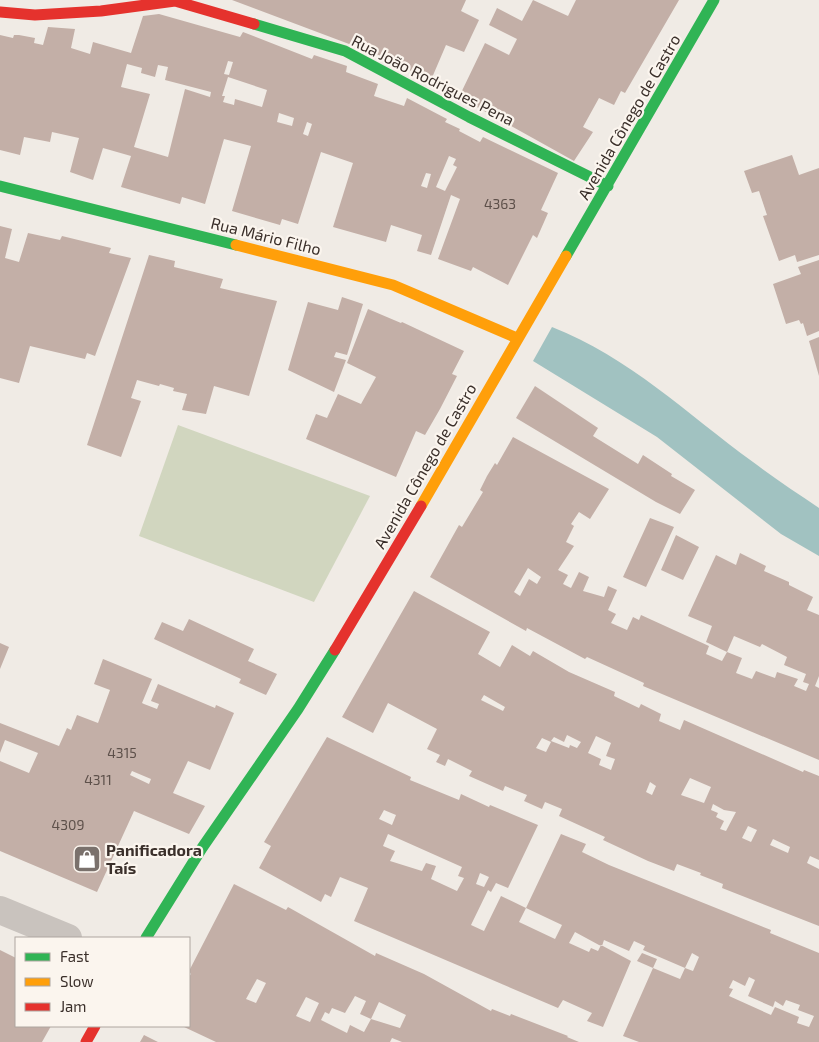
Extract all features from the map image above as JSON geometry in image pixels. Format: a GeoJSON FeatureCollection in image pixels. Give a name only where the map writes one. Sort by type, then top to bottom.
{"type":"FeatureCollection","features":[{"type":"Feature","properties":{"kind":"street","name":"Avenida Cônego de Castro"},"geometry":{"type":"LineString","coordinates":[[147,937],[202,848],[308,692],[389,562],[714,0]]}},
{"type":"Feature","properties":{"kind":"street","name":"Rua João Rodrigues Pena"},"geometry":{"type":"LineString","coordinates":[[0,12],[35,15],[101,11],[175,1],[345,51],[469,117],[608,186]]}},
{"type":"Feature","properties":{"kind":"street","name":"Rua Mário Filho"},"geometry":{"type":"LineString","coordinates":[[0,186],[393,285],[517,338]]}},
{"type":"Feature","properties":{"kind":"street"},"geometry":{"type":"LineString","coordinates":[[0,910],[66,937]]}},
{"type":"Feature","properties":{"kind":"street"},"geometry":{"type":"LineString","coordinates":[[86,1042],[94,1027]]}},
{"type":"Feature","properties":{"kind":"green space"},"geometry":{"type":"Polygon","coordinates":[[[178,425],[370,496],[314,602],[139,536],[178,425]]]}},
{"type":"Feature","properties":{"kind":"water"},"geometry":{"type":"Polygon","coordinates":[[[552,327],[580,339],[632,370],[761,468],[819,508],[819,556],[781,534],[657,437],[533,361],[552,327]]]}},
{"type":"Feature","properties":{"kind":"building"},"geometry":{"type":"Polygon","coordinates":[[[232,0],[466,0],[461,11],[479,20],[464,52],[446,45],[431,80],[396,64],[397,62],[232,0]]]}},
{"type":"Feature","properties":{"kind":"building"},"geometry":{"type":"Polygon","coordinates":[[[533,0],[568,16],[576,0],[679,0],[625,93],[621,91],[614,105],[599,98],[583,127],[593,132],[574,161],[459,97],[485,43],[509,55],[517,39],[489,25],[497,8],[522,21],[533,0]]]}},
{"type":"Feature","properties":{"kind":"building"},"geometry":{"type":"Polygon","coordinates":[[[159,14],[240,37],[243,32],[312,59],[314,55],[347,66],[346,72],[378,84],[374,96],[404,106],[407,98],[447,119],[445,122],[480,142],[483,137],[558,173],[541,210],[548,213],[537,238],[533,235],[508,285],[473,267],[471,271],[438,259],[460,199],[451,195],[431,255],[417,251],[422,235],[391,225],[386,242],[333,227],[353,163],[321,152],[298,224],[282,219],[280,225],[232,211],[251,146],[224,139],[205,204],[182,197],[180,204],[121,187],[131,156],[103,148],[93,180],[70,172],[79,138],[52,132],[50,142],[24,137],[20,155],[0,150],[0,35],[13,38],[14,35],[19,35],[35,38],[34,43],[43,45],[48,27],[75,29],[71,48],[90,54],[93,42],[131,53],[143,16],[159,14]],[[228,61],[224,74],[229,75],[233,62],[228,61]],[[127,64],[121,87],[150,94],[134,147],[168,157],[185,89],[210,97],[211,92],[165,80],[168,67],[158,65],[155,77],[141,73],[142,68],[127,64]],[[228,77],[222,96],[225,96],[223,102],[234,105],[235,99],[262,107],[267,90],[228,77]],[[279,113],[277,122],[292,126],[294,118],[279,113]],[[307,122],[303,134],[308,136],[312,124],[307,122]],[[449,156],[436,187],[445,191],[457,167],[453,165],[456,159],[449,156]],[[426,173],[421,186],[427,188],[431,174],[426,173]]]}},
{"type":"Feature","properties":{"kind":"building"},"geometry":{"type":"Polygon","coordinates":[[[792,155],[799,175],[819,168],[819,255],[797,262],[795,255],[779,261],[763,216],[767,215],[759,191],[752,193],[744,171],[792,155]]]}},
{"type":"Feature","properties":{"kind":"building"},"geometry":{"type":"Polygon","coordinates":[[[0,226],[12,229],[5,258],[19,262],[28,233],[60,240],[62,236],[111,248],[109,253],[131,258],[95,356],[87,353],[85,359],[30,346],[19,383],[0,378],[0,226]]]}},
{"type":"Feature","properties":{"kind":"building"},"geometry":{"type":"Polygon","coordinates":[[[149,255],[175,261],[174,267],[223,279],[220,288],[277,301],[249,396],[214,386],[206,414],[182,410],[187,394],[173,391],[174,388],[160,384],[159,386],[137,380],[131,398],[141,401],[121,457],[87,445],[149,255]]]}},
{"type":"Feature","properties":{"kind":"building"},"geometry":{"type":"Polygon","coordinates":[[[819,260],[819,331],[807,336],[803,323],[801,324],[799,320],[786,324],[773,284],[801,274],[798,267],[819,260]]]}},
{"type":"Feature","properties":{"kind":"building"},"geometry":{"type":"Polygon","coordinates":[[[342,297],[363,304],[347,355],[336,352],[334,357],[346,360],[334,392],[288,370],[308,302],[338,310],[342,297]]]}},
{"type":"Feature","properties":{"kind":"building"},"geometry":{"type":"Polygon","coordinates":[[[368,309],[402,322],[464,351],[452,374],[457,376],[440,409],[425,435],[416,431],[396,477],[306,439],[316,414],[327,418],[338,394],[361,404],[376,377],[347,363],[368,309]]]}},
{"type":"Feature","properties":{"kind":"building"},"geometry":{"type":"Polygon","coordinates":[[[819,337],[819,376],[809,341],[819,337]]]}},
{"type":"Feature","properties":{"kind":"building"},"geometry":{"type":"Polygon","coordinates":[[[535,386],[598,428],[593,436],[638,464],[643,455],[672,474],[671,476],[695,490],[680,514],[656,502],[516,418],[535,386]]]}},
{"type":"Feature","properties":{"kind":"building"},"geometry":{"type":"Polygon","coordinates":[[[513,437],[609,489],[590,519],[579,512],[571,524],[574,526],[566,542],[574,546],[558,570],[568,575],[563,584],[571,588],[579,572],[589,577],[583,591],[604,597],[608,586],[617,590],[608,610],[616,614],[611,623],[627,630],[633,617],[639,620],[641,615],[709,646],[706,654],[722,661],[727,652],[706,642],[712,626],[688,616],[716,555],[736,565],[740,553],[766,566],[764,571],[789,582],[789,585],[813,597],[807,610],[819,615],[819,676],[815,686],[819,688],[819,760],[643,686],[644,683],[587,657],[585,659],[527,628],[526,631],[430,577],[459,525],[462,527],[483,492],[480,490],[487,476],[495,463],[497,465],[513,437]],[[528,568],[514,592],[520,596],[529,579],[537,584],[541,577],[528,568]],[[734,636],[727,652],[742,658],[736,673],[752,679],[756,671],[775,678],[777,672],[798,679],[794,686],[806,691],[809,684],[803,682],[806,674],[784,665],[787,657],[762,644],[760,647],[734,636]]]}},
{"type":"Feature","properties":{"kind":"building"},"geometry":{"type":"Polygon","coordinates":[[[650,518],[674,527],[646,587],[623,577],[650,518]]]}},
{"type":"Feature","properties":{"kind":"building"},"geometry":{"type":"Polygon","coordinates":[[[676,535],[699,547],[683,580],[661,570],[676,535]]]}},
{"type":"Feature","properties":{"kind":"building"},"geometry":{"type":"Polygon","coordinates":[[[414,591],[490,632],[478,654],[500,667],[512,645],[530,656],[533,651],[569,672],[615,692],[614,696],[639,708],[641,704],[661,714],[659,721],[680,730],[684,720],[803,772],[804,770],[819,776],[819,860],[810,856],[807,863],[819,869],[819,926],[722,888],[723,884],[700,875],[701,873],[677,864],[674,871],[648,861],[603,840],[605,837],[559,816],[562,809],[545,802],[542,809],[524,801],[527,795],[505,786],[503,791],[469,776],[472,771],[448,759],[445,766],[436,762],[440,755],[427,749],[437,729],[388,703],[373,733],[342,717],[414,591]],[[484,695],[481,700],[503,711],[505,707],[484,695]],[[567,735],[564,742],[554,737],[551,741],[569,748],[570,745],[577,748],[581,742],[567,735]],[[596,736],[588,753],[601,759],[599,765],[611,770],[615,759],[606,756],[611,743],[596,736]],[[542,738],[536,748],[546,752],[551,742],[542,738]],[[690,778],[681,795],[704,803],[711,787],[690,778]],[[650,782],[646,792],[652,795],[656,786],[650,782]],[[713,804],[711,810],[718,813],[716,817],[724,821],[720,829],[726,831],[736,812],[724,810],[713,804]],[[748,826],[742,838],[751,842],[757,830],[748,826]],[[773,839],[770,845],[788,853],[790,847],[773,839]]]}},
{"type":"Feature","properties":{"kind":"building"},"geometry":{"type":"Polygon","coordinates":[[[189,619],[254,649],[248,661],[277,674],[266,695],[239,683],[241,679],[154,639],[162,622],[183,631],[189,619]]]}},
{"type":"Feature","properties":{"kind":"building"},"geometry":{"type":"Polygon","coordinates":[[[0,643],[9,647],[0,669],[0,643]]]}},
{"type":"Feature","properties":{"kind":"building"},"geometry":{"type":"Polygon","coordinates":[[[103,659],[152,679],[142,703],[144,704],[157,709],[159,704],[151,701],[158,684],[215,708],[216,705],[234,713],[210,770],[188,761],[173,793],[205,806],[189,834],[134,811],[97,892],[0,851],[0,761],[29,773],[38,753],[5,740],[0,753],[0,723],[59,746],[67,728],[71,730],[77,715],[98,723],[110,690],[94,684],[103,659]],[[132,771],[130,775],[149,784],[151,779],[132,771]]]}},
{"type":"Feature","properties":{"kind":"building"},"geometry":{"type":"Polygon","coordinates":[[[327,737],[411,777],[410,780],[459,800],[461,794],[489,807],[490,805],[538,825],[508,888],[496,883],[491,892],[488,890],[471,925],[484,931],[501,896],[526,908],[561,834],[586,844],[582,852],[609,865],[771,930],[770,933],[819,953],[819,1042],[639,1042],[623,1036],[653,968],[680,979],[685,968],[643,950],[645,946],[634,941],[629,951],[604,940],[602,946],[631,961],[603,1027],[587,1021],[592,1013],[563,1000],[558,1008],[354,921],[368,888],[340,877],[331,897],[325,894],[321,902],[259,868],[271,846],[264,842],[327,737]],[[384,810],[379,819],[392,825],[396,815],[384,810]],[[388,834],[383,846],[395,851],[390,861],[422,871],[426,863],[436,866],[431,879],[457,891],[464,878],[458,876],[462,867],[388,834]],[[480,873],[476,884],[484,887],[489,877],[480,873]],[[526,908],[519,922],[555,939],[562,925],[526,908]],[[575,932],[569,943],[589,952],[591,948],[598,951],[601,946],[575,932]],[[692,953],[685,968],[693,971],[699,957],[692,953]],[[749,977],[745,986],[733,980],[729,988],[733,989],[729,996],[771,1015],[775,1007],[799,1017],[797,1023],[809,1027],[814,1016],[798,1010],[800,1005],[786,1000],[783,1006],[775,1001],[773,1007],[748,996],[755,980],[749,977]]]}},
{"type":"Feature","properties":{"kind":"building"},"geometry":{"type":"Polygon","coordinates":[[[234,884],[286,910],[288,907],[375,956],[376,953],[424,974],[491,1011],[492,1009],[510,1016],[511,1014],[579,1042],[402,1042],[392,1038],[390,1042],[216,1042],[184,1027],[190,1027],[190,969],[234,884]],[[257,979],[246,999],[256,1003],[266,983],[257,979]],[[355,996],[345,1013],[332,1008],[329,1014],[325,1012],[321,1020],[347,1033],[350,1025],[364,1032],[371,1019],[360,1014],[366,1001],[355,996]],[[306,997],[296,1016],[310,1022],[319,1003],[306,997]],[[379,1002],[371,1019],[400,1028],[406,1015],[379,1002]]]}},
{"type":"Feature","properties":{"kind":"building"},"geometry":{"type":"Polygon","coordinates":[[[0,950],[15,958],[15,1027],[50,1027],[42,1042],[0,1042],[0,950]]]}},
{"type":"Feature","properties":{"kind":"building"},"geometry":{"type":"Polygon","coordinates":[[[642,953],[657,959],[653,968],[637,961],[642,953]]]}},
{"type":"Feature","properties":{"kind":"building"},"geometry":{"type":"Polygon","coordinates":[[[144,1035],[158,1042],[140,1042],[144,1035]]]}},
{"type":"Feature","properties":{"kind":"traffic: fast"},"geometry":{"type":"LineString","coordinates":[[566,256],[714,0]]}},
{"type":"Feature","properties":{"kind":"traffic: fast"},"geometry":{"type":"LineString","coordinates":[[254,24],[345,51],[469,117],[608,186]]}},
{"type":"Feature","properties":{"kind":"traffic: fast"},"geometry":{"type":"LineString","coordinates":[[0,186],[236,245]]}},
{"type":"Feature","properties":{"kind":"traffic: fast"},"geometry":{"type":"LineString","coordinates":[[147,937],[202,848],[298,709],[335,650]]}},
{"type":"Feature","properties":{"kind":"traffic: slow"},"geometry":{"type":"LineString","coordinates":[[236,245],[393,285],[517,338]]}},
{"type":"Feature","properties":{"kind":"traffic: slow"},"geometry":{"type":"LineString","coordinates":[[421,506],[566,256]]}},
{"type":"Feature","properties":{"kind":"traffic: jam"},"geometry":{"type":"LineString","coordinates":[[0,12],[35,15],[101,11],[175,1],[254,24]]}},
{"type":"Feature","properties":{"kind":"traffic: jam"},"geometry":{"type":"LineString","coordinates":[[335,650],[421,506]]}},
{"type":"Feature","properties":{"kind":"traffic: jam"},"geometry":{"type":"LineString","coordinates":[[86,1042],[94,1027]]}},
{"type":"Feature","properties":{"kind":"place","name":"Panificadora Taís"},"geometry":{"type":"Point","coordinates":[87,859]}}]}
